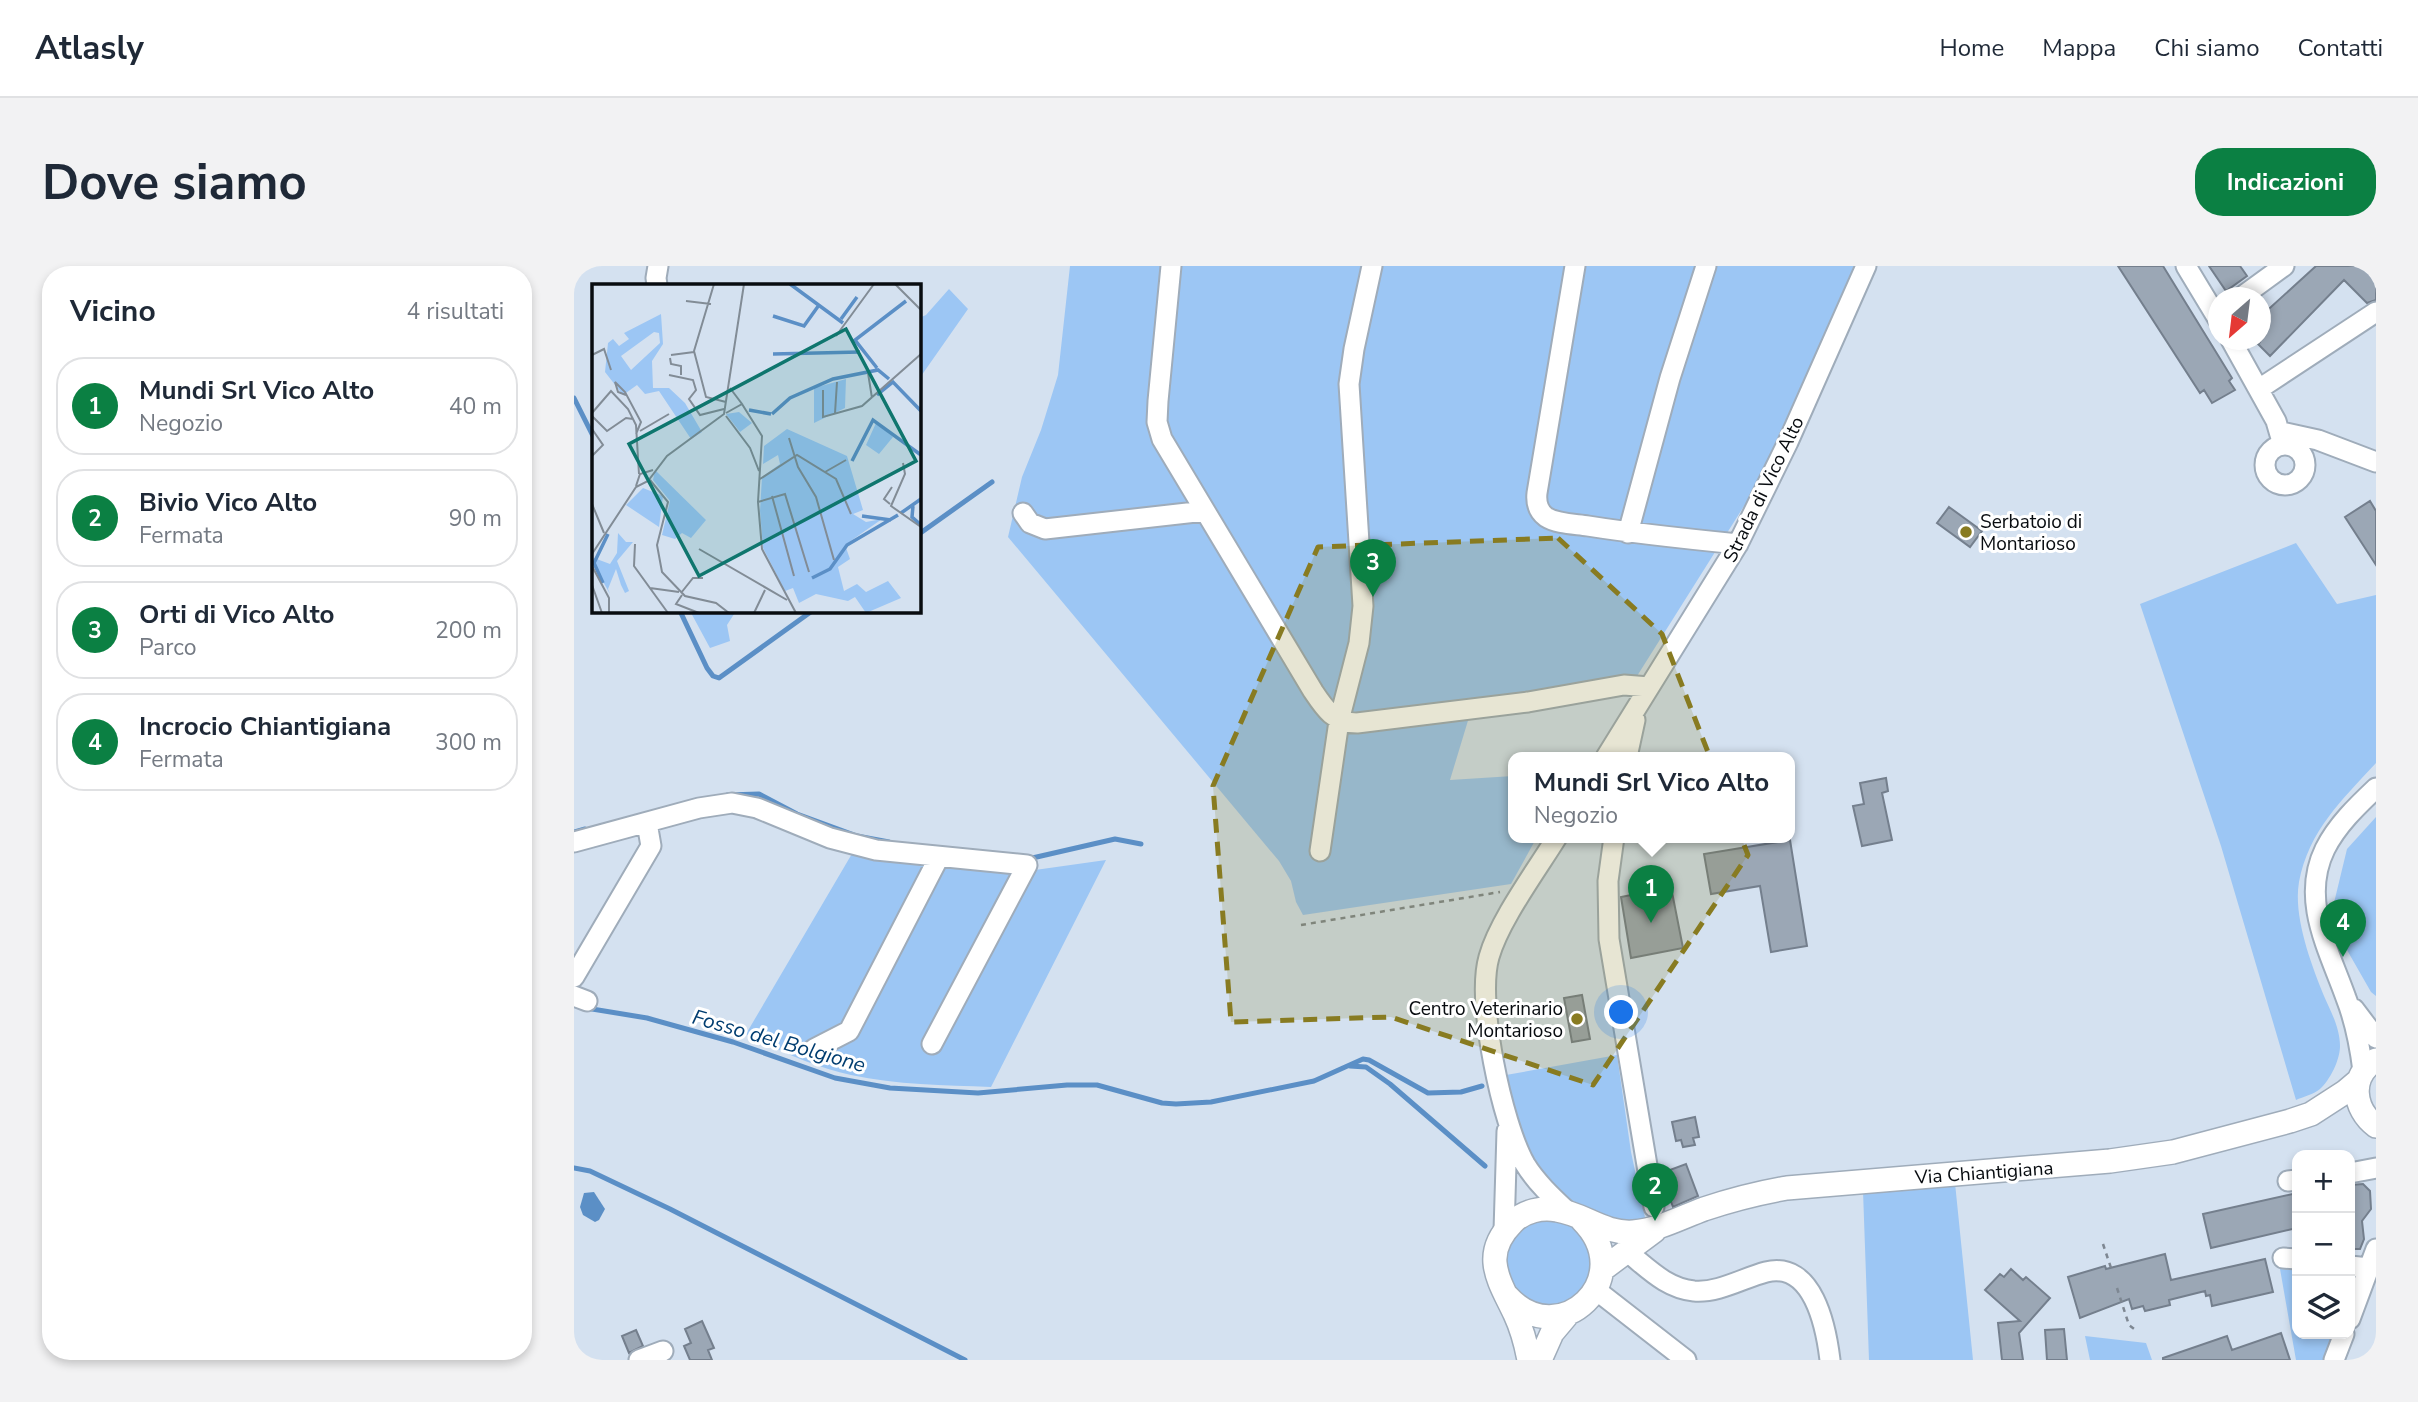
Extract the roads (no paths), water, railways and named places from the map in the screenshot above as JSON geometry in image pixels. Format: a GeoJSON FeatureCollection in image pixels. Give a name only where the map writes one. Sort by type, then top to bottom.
{"type":"FeatureCollection","features":[{"type":"Feature","properties":{"kind":"main road","name":"Via Chiantigiana"},"geometry":{"type":"LineString","coordinates":[[1504,1231],[1517,1218],[1532,1211],[1550,1208],[1574,1215],[1600,1228],[1620,1232],[1656,1218],[1709,1208],[1765,1192],[1809,1185],[2140,1158],[2206,1144],[2311,1114],[2345,1092],[2366,1071]]}},
{"type":"Feature","properties":{"kind":"main road","name":"Via Chiantigiana"},"geometry":{"type":"LineString","coordinates":[[2366,1071],[2357,1102],[2372,1123]]}},
{"type":"Feature","properties":{"kind":"main road","name":"Via Chiantigiana"},"geometry":{"type":"LineString","coordinates":[[2311,1114],[2344,1115],[2372,1123]]}},
{"type":"Feature","properties":{"kind":"main road"},"geometry":{"type":"LineString","coordinates":[[1574,1215],[1594,1232],[1602,1249],[1604,1288]]}},
{"type":"Feature","properties":{"kind":"main road","name":"Via Chiantigiana"},"geometry":{"type":"LineString","coordinates":[[1540,1360],[1552,1334],[1568,1314],[1604,1288],[1626,1251],[1656,1218]]}},
{"type":"Feature","properties":{"kind":"main road"},"geometry":{"type":"LineString","coordinates":[[1504,1231],[1497,1245],[1494,1261],[1496,1277],[1521,1330],[1529,1360]]}},
{"type":"Feature","properties":{"kind":"main road"},"geometry":{"type":"LineString","coordinates":[[1503,1292],[1515,1306],[1532,1314],[1550,1317],[1568,1314]]}},
{"type":"Feature","properties":{"kind":"street"},"geometry":{"type":"LineString","coordinates":[[657,284],[658,266]]}},
{"type":"Feature","properties":{"kind":"street"},"geometry":{"type":"LineString","coordinates":[[1171,266],[1157,422],[1162,439],[1312,691],[1327,711],[1339,721],[1357,723],[1528,702],[1624,685],[1645,695]]}},
{"type":"Feature","properties":{"kind":"street"},"geometry":{"type":"LineString","coordinates":[[1320,851],[1339,721],[1362,628],[1363,606],[1349,384],[1372,266]]}},
{"type":"Feature","properties":{"kind":"street"},"geometry":{"type":"LineString","coordinates":[[1575,266],[1536,500],[1540,511],[1551,519],[1628,533],[1738,544]]}},
{"type":"Feature","properties":{"kind":"street"},"geometry":{"type":"LineString","coordinates":[[1628,533],[1670,378],[1706,266]]}},
{"type":"Feature","properties":{"kind":"street","name":"Strada di Vico Alto"},"geometry":{"type":"LineString","coordinates":[[1609,752],[1738,544],[1788,442],[1866,266]]}},
{"type":"Feature","properties":{"kind":"street"},"geometry":{"type":"LineString","coordinates":[[2186,266],[2208,300]]}},
{"type":"Feature","properties":{"kind":"street"},"geometry":{"type":"LineString","coordinates":[[2255,287],[2284,266]]}},
{"type":"Feature","properties":{"kind":"street"},"geometry":{"type":"LineString","coordinates":[[2259,389],[2376,312]]}},
{"type":"Feature","properties":{"kind":"street"},"geometry":{"type":"LineString","coordinates":[[2237,350],[2259,389],[2282,439],[2318,440],[2376,462]]}},
{"type":"Feature","properties":{"kind":"street"},"geometry":{"type":"LineString","coordinates":[[1023,513],[1030,523],[1045,528],[1205,511]]}},
{"type":"Feature","properties":{"kind":"street","name":"Strada di Vico Alto"},"geometry":{"type":"LineString","coordinates":[[1628,752],[1645,695]]}},
{"type":"Feature","properties":{"kind":"street"},"geometry":{"type":"LineString","coordinates":[[2366,1071],[2347,1000],[2319,925],[2315,885],[2321,860],[2333,836],[2354,809],[2376,788]]}},
{"type":"Feature","properties":{"kind":"street"},"geometry":{"type":"LineString","coordinates":[[574,842],[699,808],[740,803],[830,838],[876,850],[1027,865],[932,1044]]}},
{"type":"Feature","properties":{"kind":"street"},"geometry":{"type":"LineString","coordinates":[[574,977],[651,846],[647,823]]}},
{"type":"Feature","properties":{"kind":"street"},"geometry":{"type":"LineString","coordinates":[[1553,843],[1494,943],[1486,967],[1484,989],[1488,1027],[1507,1120],[1530,1171],[1574,1215]]}},
{"type":"Feature","properties":{"kind":"street"},"geometry":{"type":"LineString","coordinates":[[1613,843],[1607,905],[1609,947],[1656,1218]]}},
{"type":"Feature","properties":{"kind":"street"},"geometry":{"type":"LineString","coordinates":[[814,1049],[849,1031],[939,857]]}},
{"type":"Feature","properties":{"kind":"street"},"geometry":{"type":"LineString","coordinates":[[2347,1000],[2376,1038]]}},
{"type":"Feature","properties":{"kind":"street"},"geometry":{"type":"LineString","coordinates":[[1504,1231],[1507,1120]]}},
{"type":"Feature","properties":{"kind":"street"},"geometry":{"type":"LineString","coordinates":[[2355,1172],[2376,1168]]}},
{"type":"Feature","properties":{"kind":"street"},"geometry":{"type":"LineString","coordinates":[[2355,1290],[2359,1267],[2376,1249]]}},
{"type":"Feature","properties":{"kind":"street"},"geometry":{"type":"LineString","coordinates":[[1626,1251],[1665,1282],[1694,1291],[1717,1289],[1770,1271],[1797,1276],[1815,1301],[1825,1327],[1830,1360]]}},
{"type":"Feature","properties":{"kind":"street"},"geometry":{"type":"LineString","coordinates":[[1604,1288],[1686,1360]]}},
{"type":"Feature","properties":{"kind":"street"},"geometry":{"type":"LineString","coordinates":[[2334,1360],[2342,1339]]}},
{"type":"Feature","properties":{"kind":"street"},"geometry":{"type":"LineString","coordinates":[[639,1360],[663,1351]]}},
{"type":"Feature","properties":{"kind":"waterway"},"geometry":{"type":"LineString","coordinates":[[574,398],[592,434]]}},
{"type":"Feature","properties":{"kind":"waterway"},"geometry":{"type":"LineString","coordinates":[[920,533],[992,482]]}},
{"type":"Feature","properties":{"kind":"waterway"},"geometry":{"type":"LineString","coordinates":[[680,612],[707,668],[713,676],[719,678],[811,612]]}},
{"type":"Feature","properties":{"kind":"waterway"},"geometry":{"type":"LineString","coordinates":[[727,795],[759,794],[797,814],[857,836],[889,842]]}},
{"type":"Feature","properties":{"kind":"waterway"},"geometry":{"type":"LineString","coordinates":[[574,832],[585,829]]}},
{"type":"Feature","properties":{"kind":"waterway"},"geometry":{"type":"LineString","coordinates":[[1028,859],[1115,839],[1141,844]]}},
{"type":"Feature","properties":{"kind":"waterway","name":"Fosso del Bolgione"},"geometry":{"type":"LineString","coordinates":[[586,1008],[647,1018],[733,1042],[835,1078],[890,1088],[978,1093],[1097,1085],[1162,1103],[1211,1102],[1314,1081],[1363,1059],[1428,1093],[1461,1092],[1482,1086]]}},
{"type":"Feature","properties":{"kind":"waterway"},"geometry":{"type":"LineString","coordinates":[[1350,1066],[1366,1067],[1390,1084],[1485,1166]]}},
{"type":"Feature","properties":{"kind":"waterway"},"geometry":{"type":"LineString","coordinates":[[574,1168],[590,1171],[670,1209],[965,1360]]}},
{"type":"Feature","properties":{"kind":"place","name":"Serbatoio di Montarioso"},"geometry":{"type":"Point","coordinates":[1966,532]}},
{"type":"Feature","properties":{"kind":"place","name":"Orti di Vico Alto"},"geometry":{"type":"Point","coordinates":[1373,597]}},
{"type":"Feature","properties":{"kind":"place","name":"Mundi Srl Vico Alto"},"geometry":{"type":"Point","coordinates":[1651,923]}},
{"type":"Feature","properties":{"kind":"place","name":"Incrocio Chiantigiana"},"geometry":{"type":"Point","coordinates":[2343,957]}},
{"type":"Feature","properties":{"kind":"place","name":"Centro Veterinario Montarioso"},"geometry":{"type":"Point","coordinates":[1577,1019]}},
{"type":"Feature","properties":{"kind":"place","name":"Bivio Vico Alto"},"geometry":{"type":"Point","coordinates":[1655,1221]}}]}
